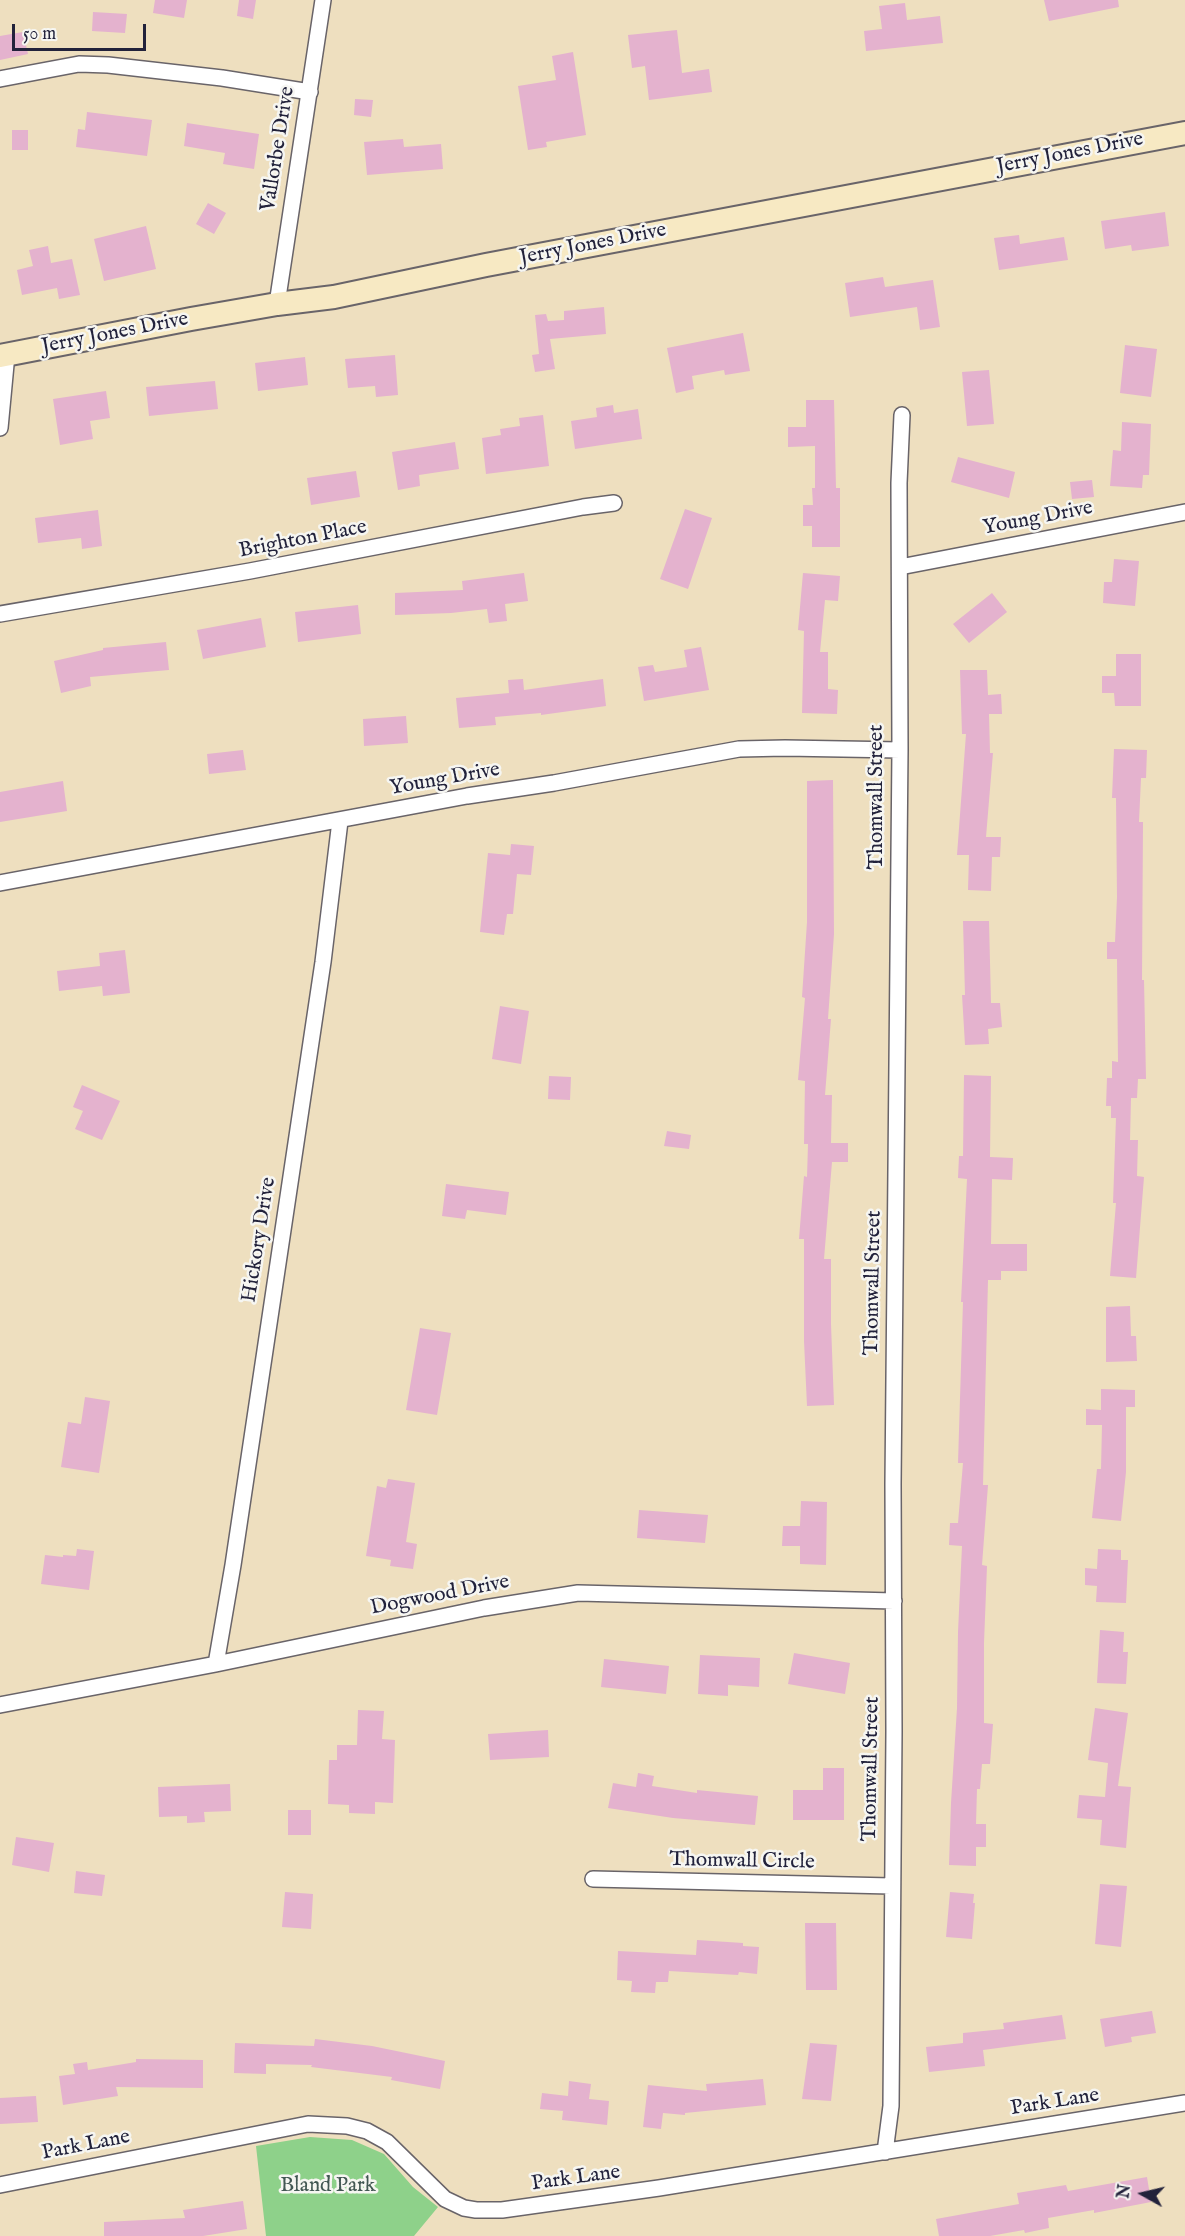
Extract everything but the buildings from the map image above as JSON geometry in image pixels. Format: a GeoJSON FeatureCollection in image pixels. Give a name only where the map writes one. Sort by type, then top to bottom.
{"type":"FeatureCollection","features":[{"type":"Feature","properties":{"kind":"main road","name":"Jerry Jones Drive"},"geometry":{"type":"LineString","coordinates":[[4,355],[277,304],[334,297],[668,230],[1185,133]]}},
{"type":"Feature","properties":{"kind":"street","name":"Vallorbe Drive"},"geometry":{"type":"LineString","coordinates":[[277,304],[322,0]]}},
{"type":"Feature","properties":{"kind":"street"},"geometry":{"type":"LineString","coordinates":[[0,79],[79,64],[222,78],[310,92]]}},
{"type":"Feature","properties":{"kind":"street"},"geometry":{"type":"LineString","coordinates":[[0,428],[4,355]]}},
{"type":"Feature","properties":{"kind":"street","name":"Thomwall Street"},"geometry":{"type":"LineString","coordinates":[[885,2152],[891,2106],[894,1600],[892,1484],[900,750],[899,483],[902,415]]}},
{"type":"Feature","properties":{"kind":"street","name":"Brighton Place"},"geometry":{"type":"LineString","coordinates":[[0,614],[250,571],[614,503]]}},
{"type":"Feature","properties":{"kind":"street","name":"Young Drive"},"geometry":{"type":"LineString","coordinates":[[900,567],[1185,512]]}},
{"type":"Feature","properties":{"kind":"street","name":"Young Drive"},"geometry":{"type":"LineString","coordinates":[[0,883],[466,796],[554,783],[739,749],[900,750]]}},
{"type":"Feature","properties":{"kind":"street","name":"Hickory Drive"},"geometry":{"type":"LineString","coordinates":[[216,1664],[318,998],[340,821]]}},
{"type":"Feature","properties":{"kind":"street","name":"Dogwood Drive"},"geometry":{"type":"LineString","coordinates":[[0,1705],[216,1664],[484,1608],[578,1593],[894,1600]]}},
{"type":"Feature","properties":{"kind":"street","name":"Thomwall Circle"},"geometry":{"type":"LineString","coordinates":[[592,1879],[891,1886]]}},
{"type":"Feature","properties":{"kind":"street","name":"Park Lane"},"geometry":{"type":"LineString","coordinates":[[0,2185],[308,2124],[347,2126],[367,2132],[387,2142],[445,2199],[464,2208],[476,2210],[544,2206],[1185,2103]]}},
{"type":"Feature","properties":{"kind":"green space","name":"Bland Park"},"geometry":{"type":"Polygon","coordinates":[[[310,2137],[352,2140],[384,2154],[413,2187],[438,2207],[414,2236],[266,2236],[256,2146],[310,2137]]]}}]}
